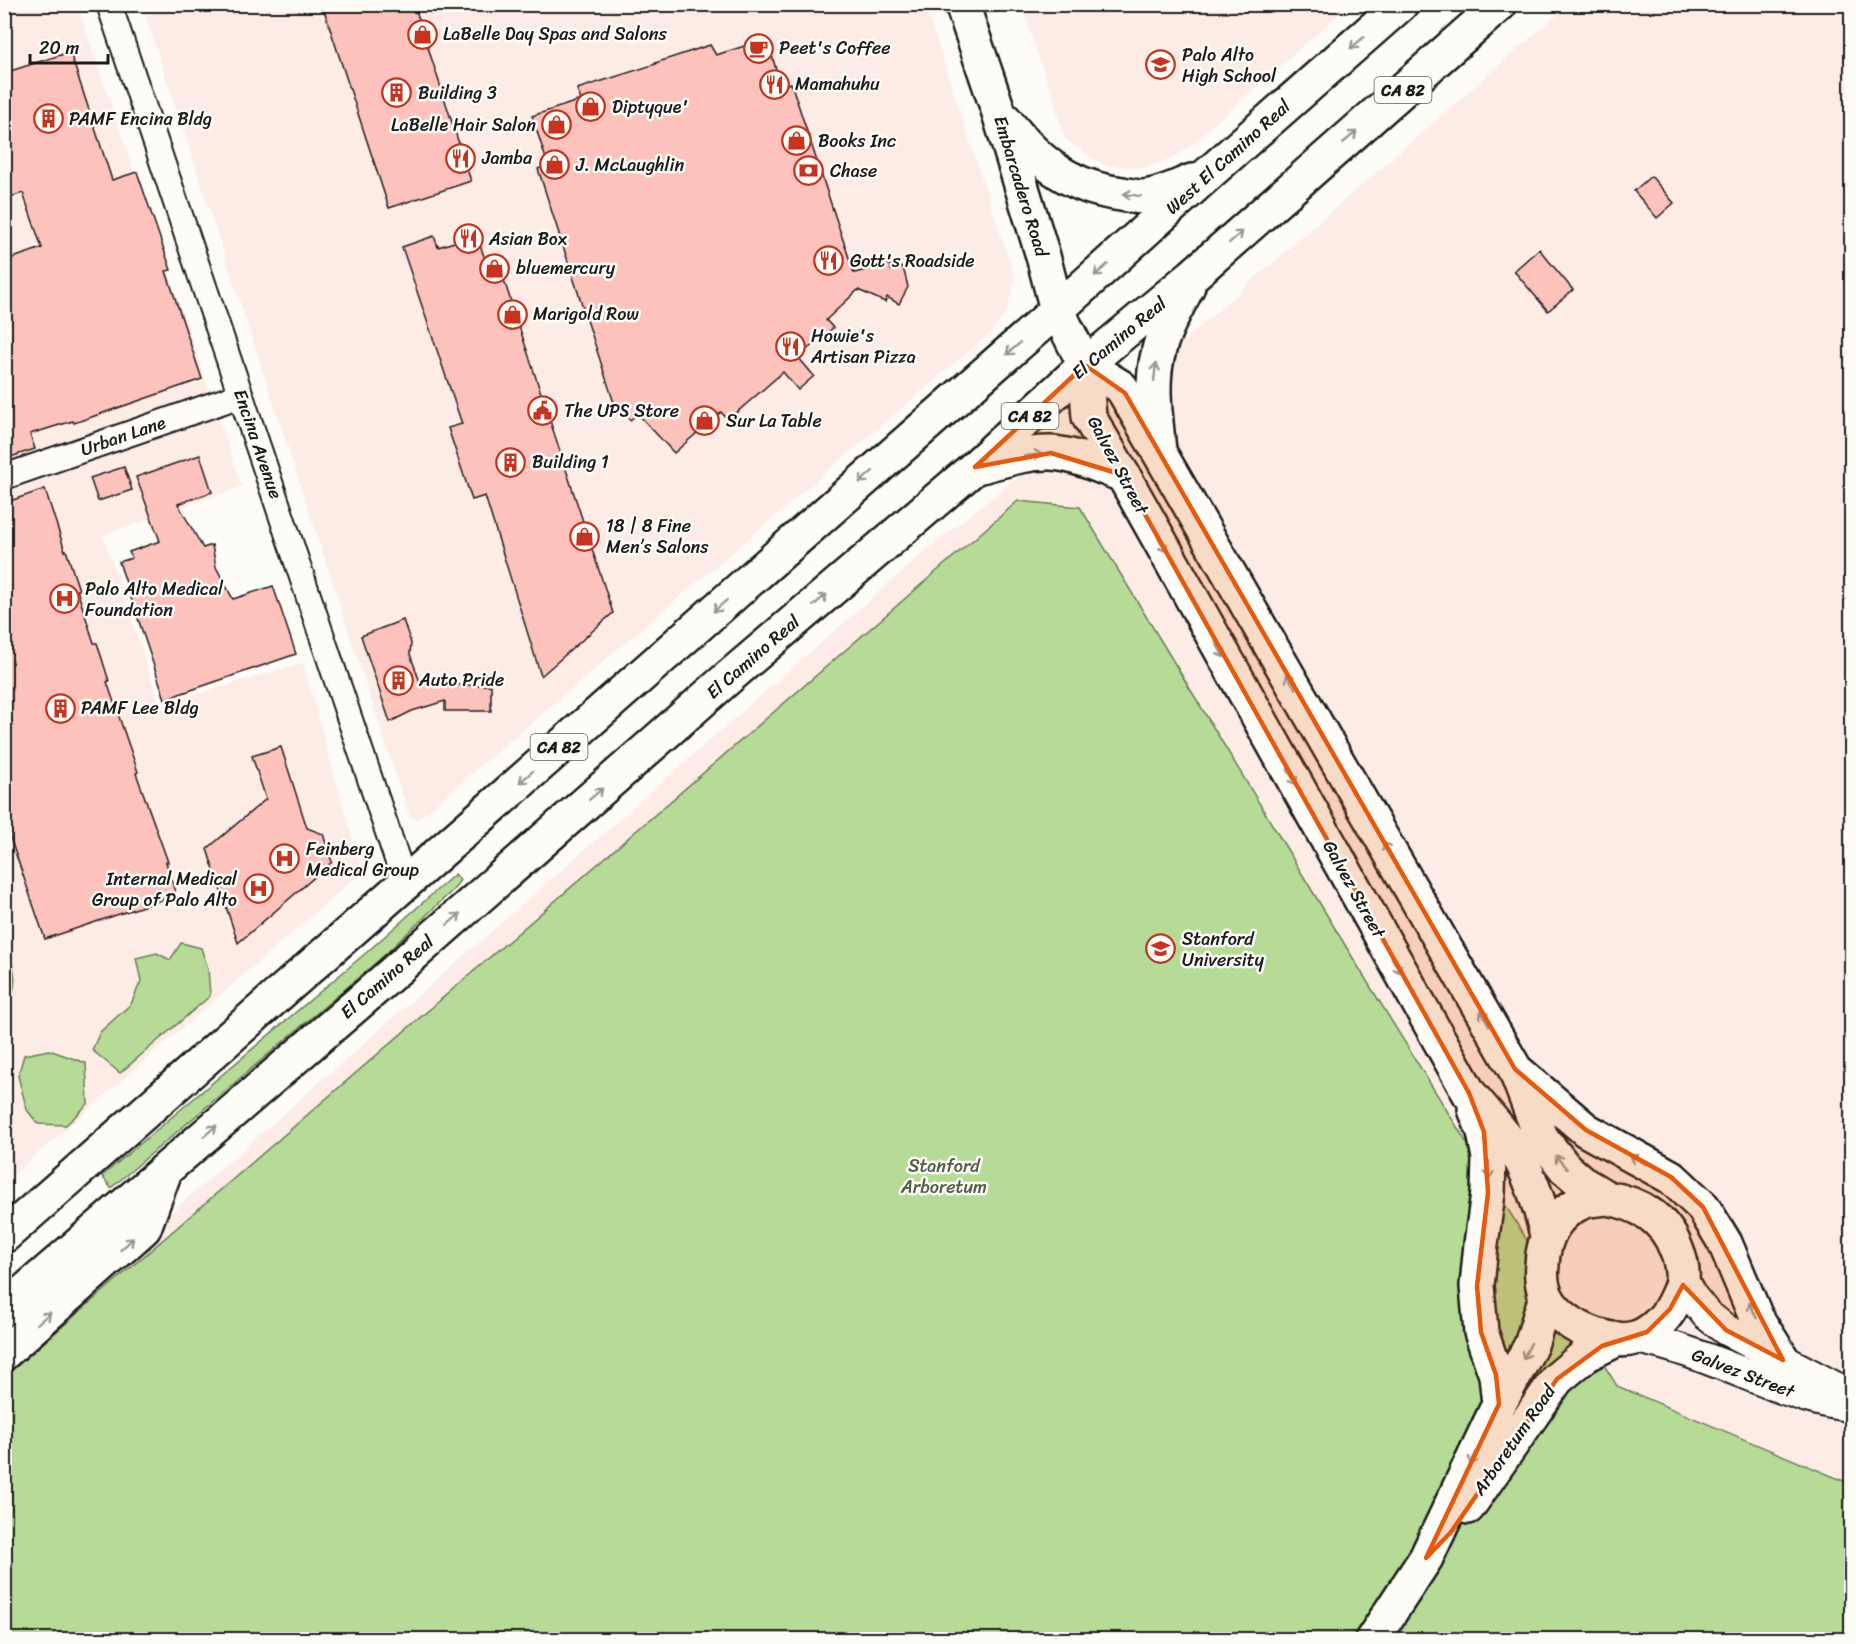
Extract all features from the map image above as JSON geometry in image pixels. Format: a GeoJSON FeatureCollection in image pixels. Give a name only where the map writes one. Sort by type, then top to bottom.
{"type":"FeatureCollection","features":[{"type":"Feature","properties":{"kind":"main road","name":"Embarcadero Road"},"geometry":{"type":"LineString","coordinates":[[962,4],[1044,256],[1057,310],[1085,365]]}},
{"type":"Feature","properties":{"kind":"main road","name":"West El Camino Real"},"geometry":{"type":"LineString","coordinates":[[1057,310],[1401,4]]}},
{"type":"Feature","properties":{"kind":"main road","name":"El Camino Real"},"geometry":{"type":"LineString","coordinates":[[4,1309],[363,999],[729,677],[975,467],[1085,365],[1192,276],[1500,4]]}},
{"type":"Feature","properties":{"kind":"main road"},"geometry":{"type":"LineString","coordinates":[[998,110],[1022,141],[1051,168],[1073,180],[1106,192],[1143,197],[1169,190],[1207,175]]}},
{"type":"Feature","properties":{"kind":"main road"},"geometry":{"type":"LineString","coordinates":[[1159,451],[1154,392],[1156,362],[1163,339],[1192,276]]}},
{"type":"Feature","properties":{"kind":"main road","name":"CA 82"},"geometry":{"type":"LineString","coordinates":[[4,1236],[1057,310]]}},
{"type":"Feature","properties":{"kind":"main road"},"geometry":{"type":"LineString","coordinates":[[1085,365],[1121,387],[1159,451],[1515,1069],[1541,1137],[1565,1168],[1585,1185],[1607,1198],[1634,1205],[1652,1216],[1663,1225],[1674,1243],[1680,1259],[1682,1279],[1678,1294],[1661,1322],[1647,1332],[1627,1339],[1588,1333],[1564,1318],[1546,1296],[1542,1268],[1547,1235],[1557,1220],[1569,1209],[1586,1201],[1607,1198]]}},
{"type":"Feature","properties":{"kind":"main road","name":"Galvez Street"},"geometry":{"type":"LineString","coordinates":[[1085,365],[1089,417],[1469,1093],[1512,1146],[1531,1184],[1547,1235]]}},
{"type":"Feature","properties":{"kind":"main road"},"geometry":{"type":"LineString","coordinates":[[975,467],[1016,457],[1051,453],[1074,457],[1123,475]]}},
{"type":"Feature","properties":{"kind":"main road"},"geometry":{"type":"LineString","coordinates":[[1515,1069],[1586,1130],[1671,1177],[1703,1207],[1725,1243],[1756,1317],[1782,1360]]}},
{"type":"Feature","properties":{"kind":"main road"},"geometry":{"type":"LineString","coordinates":[[1469,1093],[1484,1132],[1489,1158],[1488,1193],[1477,1286],[1481,1332],[1496,1375],[1499,1404]]}},
{"type":"Feature","properties":{"kind":"main road"},"geometry":{"type":"LineString","coordinates":[[4,1353],[144,1228],[165,1169]]}},
{"type":"Feature","properties":{"kind":"main road","name":"Arboretum Road"},"geometry":{"type":"LineString","coordinates":[[1372,1640],[1426,1558],[1499,1404],[1531,1345],[1546,1296]]}},
{"type":"Feature","properties":{"kind":"main road","name":"Arboretum Road"},"geometry":{"type":"LineString","coordinates":[[1426,1558],[1451,1532],[1557,1379],[1587,1354],[1627,1339]]}},
{"type":"Feature","properties":{"kind":"street","name":"Encina Avenue"},"geometry":{"type":"LineString","coordinates":[[109,4],[405,884]]}},
{"type":"Feature","properties":{"kind":"street","name":"Urban Lane"},"geometry":{"type":"LineString","coordinates":[[4,477],[241,395]]}},
{"type":"Feature","properties":{"kind":"street","name":"Galvez Street"},"geometry":{"type":"LineString","coordinates":[[1682,1279],[1690,1294],[1726,1330],[1851,1396]]}},
{"type":"Feature","properties":{"kind":"street","name":"Galvez Street"},"geometry":{"type":"LineString","coordinates":[[1627,1339],[1661,1343],[1693,1353],[1803,1396],[1851,1406]]}},
{"type":"Feature","properties":{"kind":"highlighted area"},"geometry":{"type":"Polygon","coordinates":[[[1085,365],[1125,393],[1515,1069],[1586,1130],[1671,1177],[1703,1207],[1783,1360],[1726,1330],[1683,1285],[1670,1309],[1647,1332],[1602,1346],[1557,1379],[1451,1532],[1426,1558],[1499,1404],[1496,1375],[1481,1332],[1477,1286],[1488,1193],[1484,1132],[1469,1093],[1123,475],[1051,453],[975,467],[1085,365]]]}},
{"type":"Feature","properties":{"kind":"shaded area","name":"Palo Alto High School"},"geometry":{"type":"Polygon","coordinates":[[[1021,4],[1349,5],[1188,147],[1170,160],[1142,168],[1104,165],[1065,139],[1021,4]]]}},
{"type":"Feature","properties":{"kind":"shaded area","name":"Palo Alto Medical Foundation"},"geometry":{"type":"Polygon","coordinates":[[[5,5],[77,5],[242,486],[103,535],[160,705],[303,663],[362,872],[5,1182],[5,5]]]}},
{"type":"Feature","properties":{"kind":"shaded area"},"geometry":{"type":"Polygon","coordinates":[[[142,5],[925,5],[1015,278],[1007,312],[989,334],[418,819],[409,815],[142,5]]]}},
{"type":"Feature","properties":{"kind":"shaded area","name":"Stanford Arboretum"},"geometry":{"type":"Polygon","coordinates":[[[1568,5],[1851,5],[1851,1639],[5,1639],[4,1359],[938,540],[1113,402],[1568,5]]]}},
{"type":"Feature","properties":{"kind":"green space","name":"Stanford Arboretum"},"geometry":{"type":"Polygon","coordinates":[[[1018,501],[1080,507],[1365,978],[1617,1386],[1851,1484],[1851,1639],[5,1639],[4,1377],[1018,501]]]}},
{"type":"Feature","properties":{"kind":"green space"},"geometry":{"type":"Polygon","coordinates":[[[455,874],[460,880],[454,889],[377,962],[111,1188],[102,1176],[367,952],[455,874]]]}},
{"type":"Feature","properties":{"kind":"green space"},"geometry":{"type":"Polygon","coordinates":[[[181,943],[201,948],[208,969],[210,996],[120,1073],[92,1050],[100,1032],[131,1004],[141,981],[136,958],[157,953],[170,960],[181,943]]]}},
{"type":"Feature","properties":{"kind":"green space"},"geometry":{"type":"Polygon","coordinates":[[[5,951],[12,965],[15,980],[12,994],[5,1008],[5,951]]]}},
{"type":"Feature","properties":{"kind":"green space"},"geometry":{"type":"Polygon","coordinates":[[[49,1050],[86,1063],[88,1104],[66,1125],[38,1124],[27,1110],[18,1076],[24,1055],[49,1050]]]}},
{"type":"Feature","properties":{"kind":"building","name":"Building 3"},"geometry":{"type":"Polygon","coordinates":[[[322,4],[414,4],[471,181],[389,208],[322,4]]]}},
{"type":"Feature","properties":{"kind":"building"},"geometry":{"type":"Polygon","coordinates":[[[767,39],[781,86],[791,83],[854,273],[890,264],[891,270],[903,267],[908,287],[899,304],[887,297],[885,302],[858,290],[826,320],[833,328],[798,357],[814,376],[798,390],[783,372],[728,420],[721,412],[674,453],[638,414],[630,420],[613,400],[538,169],[548,165],[532,116],[581,100],[577,89],[655,63],[710,45],[716,55],[767,39]]]}},
{"type":"Feature","properties":{"kind":"building"},"geometry":{"type":"Polygon","coordinates":[[[70,52],[112,180],[137,172],[171,270],[166,271],[202,379],[74,423],[73,421],[30,434],[35,449],[4,459],[4,261],[42,248],[23,193],[4,199],[4,73],[70,52]]]}},
{"type":"Feature","properties":{"kind":"building"},"geometry":{"type":"Polygon","coordinates":[[[1651,176],[1674,203],[1657,218],[1634,191],[1651,176]]]}},
{"type":"Feature","properties":{"kind":"building","name":"Building 1"},"geometry":{"type":"Polygon","coordinates":[[[477,235],[489,272],[500,268],[613,613],[541,676],[485,496],[472,500],[448,428],[462,424],[402,247],[434,236],[438,247],[477,235]]]}},
{"type":"Feature","properties":{"kind":"building"},"geometry":{"type":"Polygon","coordinates":[[[1539,249],[1573,290],[1548,311],[1514,271],[1539,249]]]}},
{"type":"Feature","properties":{"kind":"building"},"geometry":{"type":"Polygon","coordinates":[[[200,455],[212,492],[178,504],[203,548],[212,545],[216,567],[233,599],[273,586],[296,654],[165,699],[119,562],[132,558],[129,552],[160,541],[136,477],[200,455]]]}},
{"type":"Feature","properties":{"kind":"building"},"geometry":{"type":"Polygon","coordinates":[[[124,467],[132,490],[98,501],[90,478],[124,467]]]}},
{"type":"Feature","properties":{"kind":"building","name":"PAMF Lee Bldg"},"geometry":{"type":"Polygon","coordinates":[[[45,489],[94,643],[97,643],[109,681],[107,682],[138,772],[136,773],[168,862],[166,862],[176,895],[45,939],[4,820],[4,503],[45,489]]]}},
{"type":"Feature","properties":{"kind":"building","name":"Auto Pride"},"geometry":{"type":"Polygon","coordinates":[[[403,620],[411,643],[410,654],[421,685],[491,685],[491,711],[445,711],[445,701],[412,711],[390,722],[361,636],[403,620]]]}},
{"type":"Feature","properties":{"kind":"building"},"geometry":{"type":"Polygon","coordinates":[[[281,747],[307,828],[323,834],[332,862],[238,943],[207,849],[266,799],[252,756],[281,747]]]}},
{"type":"Feature","properties":{"kind":"place","name":"LaBelle Day Spas and Salons"},"geometry":{"type":"Point","coordinates":[422,34]}},
{"type":"Feature","properties":{"kind":"place","name":"Peet's Coffee"},"geometry":{"type":"Point","coordinates":[758,48]}},
{"type":"Feature","properties":{"kind":"place","name":"Palo Alto High School"},"geometry":{"type":"Point","coordinates":[1161,65]}},
{"type":"Feature","properties":{"kind":"place","name":"Mamahuhu"},"geometry":{"type":"Point","coordinates":[774,84]}},
{"type":"Feature","properties":{"kind":"place","name":"Building 3"},"geometry":{"type":"Point","coordinates":[397,93]}},
{"type":"Feature","properties":{"kind":"place","name":"Diptyque'"},"geometry":{"type":"Point","coordinates":[591,107]}},
{"type":"Feature","properties":{"kind":"place","name":"PAMF Encina Bldg"},"geometry":{"type":"Point","coordinates":[48,119]}},
{"type":"Feature","properties":{"kind":"place","name":"LaBelle Hair Salon"},"geometry":{"type":"Point","coordinates":[557,125]}},
{"type":"Feature","properties":{"kind":"place","name":"Books Inc"},"geometry":{"type":"Point","coordinates":[797,141]}},
{"type":"Feature","properties":{"kind":"place","name":"Jamba"},"geometry":{"type":"Point","coordinates":[461,158]}},
{"type":"Feature","properties":{"kind":"place","name":"J. McLaughlin"},"geometry":{"type":"Point","coordinates":[555,165]}},
{"type":"Feature","properties":{"kind":"place","name":"Chase"},"geometry":{"type":"Point","coordinates":[809,171]}},
{"type":"Feature","properties":{"kind":"place","name":"Asian Box"},"geometry":{"type":"Point","coordinates":[468,239]}},
{"type":"Feature","properties":{"kind":"place","name":"Gott's Roadside"},"geometry":{"type":"Point","coordinates":[829,261]}},
{"type":"Feature","properties":{"kind":"place","name":"bluemercury"},"geometry":{"type":"Point","coordinates":[495,268]}},
{"type":"Feature","properties":{"kind":"place","name":"Marigold Row"},"geometry":{"type":"Point","coordinates":[512,314]}},
{"type":"Feature","properties":{"kind":"place","name":"Howie's Artisan Pizza"},"geometry":{"type":"Point","coordinates":[790,346]}},
{"type":"Feature","properties":{"kind":"place","name":"The UPS Store"},"geometry":{"type":"Point","coordinates":[543,411]}},
{"type":"Feature","properties":{"kind":"place","name":"Sur La Table"},"geometry":{"type":"Point","coordinates":[705,421]}},
{"type":"Feature","properties":{"kind":"place","name":"Building 1"},"geometry":{"type":"Point","coordinates":[511,462]}},
{"type":"Feature","properties":{"kind":"place","name":"18 | 8 Fine Men’s Salons"},"geometry":{"type":"Point","coordinates":[585,536]}},
{"type":"Feature","properties":{"kind":"place","name":"Palo Alto Medical Foundation"},"geometry":{"type":"Point","coordinates":[64,599]}},
{"type":"Feature","properties":{"kind":"place","name":"Auto Pride"},"geometry":{"type":"Point","coordinates":[398,680]}},
{"type":"Feature","properties":{"kind":"place","name":"PAMF Lee Bldg"},"geometry":{"type":"Point","coordinates":[60,708]}},
{"type":"Feature","properties":{"kind":"place","name":"Feinberg Medical Group"},"geometry":{"type":"Point","coordinates":[285,859]}},
{"type":"Feature","properties":{"kind":"place","name":"Internal Medical Group of Palo Alto"},"geometry":{"type":"Point","coordinates":[258,889]}},
{"type":"Feature","properties":{"kind":"place","name":"Stanford University"},"geometry":{"type":"Point","coordinates":[1161,949]}}]}
